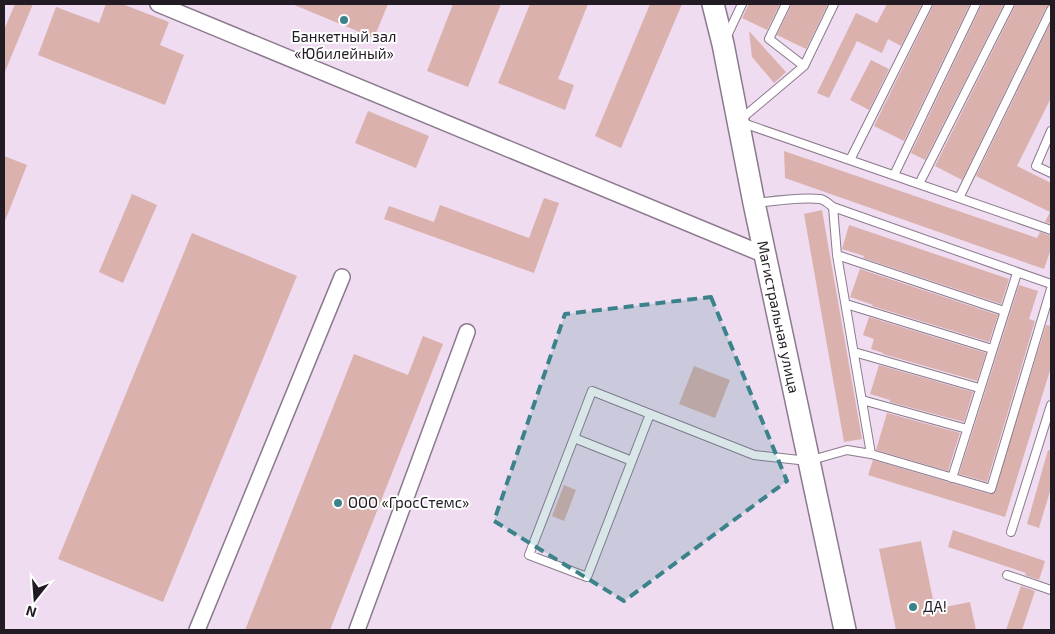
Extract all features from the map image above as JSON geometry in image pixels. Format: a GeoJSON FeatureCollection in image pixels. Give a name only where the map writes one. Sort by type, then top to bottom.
{"type":"FeatureCollection","features":[{"type":"Feature","properties":{"kind":"main road","name":"Магистральная улица"},"geometry":{"type":"LineString","coordinates":[[713,4],[723,44],[754,204],[845,630]]}},
{"type":"Feature","properties":{"kind":"street"},"geometry":{"type":"LineString","coordinates":[[158,4],[188,10],[765,255]]}},
{"type":"Feature","properties":{"kind":"street"},"geometry":{"type":"LineString","coordinates":[[198,630],[342,278]]}},
{"type":"Feature","properties":{"kind":"street"},"geometry":{"type":"LineString","coordinates":[[357,630],[467,332]]}},
{"type":"Feature","properties":{"kind":"lane"},"geometry":{"type":"LineString","coordinates":[[723,44],[742,4]]}},
{"type":"Feature","properties":{"kind":"lane"},"geometry":{"type":"LineString","coordinates":[[786,4],[769,38],[804,66]]}},
{"type":"Feature","properties":{"kind":"lane"},"geometry":{"type":"LineString","coordinates":[[738,121],[804,66],[834,4]]}},
{"type":"Feature","properties":{"kind":"lane"},"geometry":{"type":"LineString","coordinates":[[850,160],[928,4]]}},
{"type":"Feature","properties":{"kind":"lane"},"geometry":{"type":"LineString","coordinates":[[894,175],[976,4]]}},
{"type":"Feature","properties":{"kind":"lane"},"geometry":{"type":"LineString","coordinates":[[919,184],[1010,4]]}},
{"type":"Feature","properties":{"kind":"lane"},"geometry":{"type":"LineString","coordinates":[[959,198],[1051,10]]}},
{"type":"Feature","properties":{"kind":"lane"},"geometry":{"type":"LineString","coordinates":[[738,121],[1051,230]]}},
{"type":"Feature","properties":{"kind":"lane"},"geometry":{"type":"LineString","coordinates":[[1051,131],[1036,166],[1051,173]]}},
{"type":"Feature","properties":{"kind":"lane"},"geometry":{"type":"LineString","coordinates":[[754,204],[773,201],[819,199],[833,207],[1051,284]]}},
{"type":"Feature","properties":{"kind":"lane"},"geometry":{"type":"LineString","coordinates":[[833,207],[837,255],[872,454]]}},
{"type":"Feature","properties":{"kind":"lane"},"geometry":{"type":"LineString","coordinates":[[837,255],[1004,311]]}},
{"type":"Feature","properties":{"kind":"lane"},"geometry":{"type":"LineString","coordinates":[[952,478],[1017,273]]}},
{"type":"Feature","properties":{"kind":"lane"},"geometry":{"type":"LineString","coordinates":[[650,414],[587,577],[528,555],[592,391],[754,455],[808,461],[847,450],[872,454],[991,489],[1051,289]]}},
{"type":"Feature","properties":{"kind":"lane"},"geometry":{"type":"LineString","coordinates":[[846,304],[992,349]]}},
{"type":"Feature","properties":{"kind":"lane"},"geometry":{"type":"LineString","coordinates":[[854,352],[979,388]]}},
{"type":"Feature","properties":{"kind":"lane"},"geometry":{"type":"LineString","coordinates":[[862,400],[967,429]]}},
{"type":"Feature","properties":{"kind":"lane"},"geometry":{"type":"LineString","coordinates":[[1011,532],[1051,405]]}},
{"type":"Feature","properties":{"kind":"lane"},"geometry":{"type":"LineString","coordinates":[[574,438],[632,461]]}},
{"type":"Feature","properties":{"kind":"lane"},"geometry":{"type":"LineString","coordinates":[[1007,575],[1051,590]]}},
{"type":"Feature","properties":{"kind":"highlighted area"},"geometry":{"type":"Polygon","coordinates":[[[711,297],[787,481],[624,601],[494,521],[565,314],[711,297]]]}},
{"type":"Feature","properties":{"kind":"building"},"geometry":{"type":"Polygon","coordinates":[[[15,4],[33,4],[4,74],[4,30],[15,4]]]}},
{"type":"Feature","properties":{"kind":"building"},"geometry":{"type":"Polygon","coordinates":[[[106,4],[122,4],[169,22],[160,45],[184,55],[165,105],[38,55],[56,7],[99,23],[106,4]]]}},
{"type":"Feature","properties":{"kind":"building"},"geometry":{"type":"Polygon","coordinates":[[[292,4],[388,4],[374,38],[292,4]]]}},
{"type":"Feature","properties":{"kind":"building"},"geometry":{"type":"Polygon","coordinates":[[[453,4],[501,4],[468,87],[427,71],[453,4]]]}},
{"type":"Feature","properties":{"kind":"building"},"geometry":{"type":"Polygon","coordinates":[[[530,4],[588,4],[558,79],[574,85],[565,110],[498,83],[530,4]]]}},
{"type":"Feature","properties":{"kind":"building"},"geometry":{"type":"Polygon","coordinates":[[[650,4],[682,4],[621,148],[595,136],[650,4]]]}},
{"type":"Feature","properties":{"kind":"building"},"geometry":{"type":"Polygon","coordinates":[[[749,4],[780,4],[767,30],[742,18],[749,4]]]}},
{"type":"Feature","properties":{"kind":"building"},"geometry":{"type":"Polygon","coordinates":[[[792,4],[828,4],[806,49],[777,35],[792,4]]]}},
{"type":"Feature","properties":{"kind":"building"},"geometry":{"type":"Polygon","coordinates":[[[887,4],[922,4],[901,46],[888,39],[882,53],[857,41],[829,98],[817,93],[856,13],[877,23],[887,4]]]}},
{"type":"Feature","properties":{"kind":"building"},"geometry":{"type":"Polygon","coordinates":[[[934,4],[970,4],[904,141],[874,126],[934,4]]]}},
{"type":"Feature","properties":{"kind":"building"},"geometry":{"type":"Polygon","coordinates":[[[982,4],[1004,4],[925,160],[911,153],[982,4]]]}},
{"type":"Feature","properties":{"kind":"building"},"geometry":{"type":"Polygon","coordinates":[[[1016,4],[1051,4],[1046,8],[962,180],[935,166],[1016,4]]]}},
{"type":"Feature","properties":{"kind":"building"},"geometry":{"type":"Polygon","coordinates":[[[1051,22],[1051,98],[1017,166],[1051,183],[1051,224],[1045,222],[1050,212],[976,176],[1051,22]]]}},
{"type":"Feature","properties":{"kind":"building"},"geometry":{"type":"Polygon","coordinates":[[[749,31],[786,72],[774,83],[752,57],[749,31]]]}},
{"type":"Feature","properties":{"kind":"building"},"geometry":{"type":"Polygon","coordinates":[[[871,60],[889,69],[869,110],[850,100],[871,60]]]}},
{"type":"Feature","properties":{"kind":"building"},"geometry":{"type":"Polygon","coordinates":[[[368,111],[429,136],[416,168],[355,143],[368,111]]]}},
{"type":"Feature","properties":{"kind":"building"},"geometry":{"type":"Polygon","coordinates":[[[784,151],[1037,238],[1040,232],[1051,236],[1051,249],[1044,269],[785,178],[784,151]]]}},
{"type":"Feature","properties":{"kind":"building"},"geometry":{"type":"Polygon","coordinates":[[[4,156],[27,165],[5,221],[4,221],[4,156]]]}},
{"type":"Feature","properties":{"kind":"building"},"geometry":{"type":"Polygon","coordinates":[[[132,194],[157,205],[123,283],[99,272],[132,194]]]}},
{"type":"Feature","properties":{"kind":"building"},"geometry":{"type":"Polygon","coordinates":[[[544,198],[559,203],[534,273],[384,219],[389,206],[434,222],[440,205],[529,238],[544,198]]]}},
{"type":"Feature","properties":{"kind":"building"},"geometry":{"type":"Polygon","coordinates":[[[822,210],[862,439],[844,442],[804,214],[822,210]]]}},
{"type":"Feature","properties":{"kind":"building"},"geometry":{"type":"Polygon","coordinates":[[[849,225],[1009,279],[1001,304],[863,258],[864,256],[842,249],[849,225]]]}},
{"type":"Feature","properties":{"kind":"building"},"geometry":{"type":"Polygon","coordinates":[[[192,233],[297,276],[163,602],[58,559],[192,233]]]}},
{"type":"Feature","properties":{"kind":"building"},"geometry":{"type":"Polygon","coordinates":[[[860,269],[998,315],[989,342],[872,306],[850,297],[860,269]]]}},
{"type":"Feature","properties":{"kind":"building"},"geometry":{"type":"Polygon","coordinates":[[[1019,285],[1038,291],[1029,319],[1035,321],[987,482],[959,474],[1019,285]]]}},
{"type":"Feature","properties":{"kind":"building"},"geometry":{"type":"Polygon","coordinates":[[[869,317],[986,353],[977,381],[871,349],[874,339],[863,335],[869,317]]]}},
{"type":"Feature","properties":{"kind":"building"},"geometry":{"type":"Polygon","coordinates":[[[1046,325],[1051,326],[1051,367],[1005,517],[868,475],[873,460],[989,494],[994,493],[1046,325]]]}},
{"type":"Feature","properties":{"kind":"building","name":"ООО «ГросСтемс»"},"geometry":{"type":"Polygon","coordinates":[[[423,336],[443,344],[330,630],[245,630],[354,354],[408,375],[423,336]]]}},
{"type":"Feature","properties":{"kind":"building"},"geometry":{"type":"Polygon","coordinates":[[[879,365],[973,392],[964,422],[890,402],[890,400],[870,394],[879,365]]]}},
{"type":"Feature","properties":{"kind":"building"},"geometry":{"type":"Polygon","coordinates":[[[694,366],[730,380],[715,418],[679,404],[694,366]]]}},
{"type":"Feature","properties":{"kind":"building"},"geometry":{"type":"Polygon","coordinates":[[[887,413],[960,433],[948,471],[876,450],[887,413]]]}},
{"type":"Feature","properties":{"kind":"building"},"geometry":{"type":"Polygon","coordinates":[[[1048,450],[1051,451],[1051,488],[1039,528],[1027,524],[1048,450]]]}},
{"type":"Feature","properties":{"kind":"building"},"geometry":{"type":"Polygon","coordinates":[[[564,485],[576,490],[564,521],[552,516],[564,485]]]}},
{"type":"Feature","properties":{"kind":"building"},"geometry":{"type":"Polygon","coordinates":[[[953,530],[1045,561],[1039,580],[1025,575],[1026,573],[948,547],[953,530]]]}},
{"type":"Feature","properties":{"kind":"building"},"geometry":{"type":"Polygon","coordinates":[[[921,541],[935,609],[970,602],[976,630],[896,630],[879,549],[921,541]]]}},
{"type":"Feature","properties":{"kind":"building"},"geometry":{"type":"Polygon","coordinates":[[[1021,586],[1035,591],[1022,630],[1006,630],[1021,586]]]}},
{"type":"Feature","properties":{"kind":"place","name":"Банкетный зал «Юбилейный»"},"geometry":{"type":"Point","coordinates":[344,20]}},
{"type":"Feature","properties":{"kind":"place","name":"ООО «ГросСтемс»"},"geometry":{"type":"Point","coordinates":[338,503]}},
{"type":"Feature","properties":{"kind":"place","name":"ДА!"},"geometry":{"type":"Point","coordinates":[913,607]}}]}
